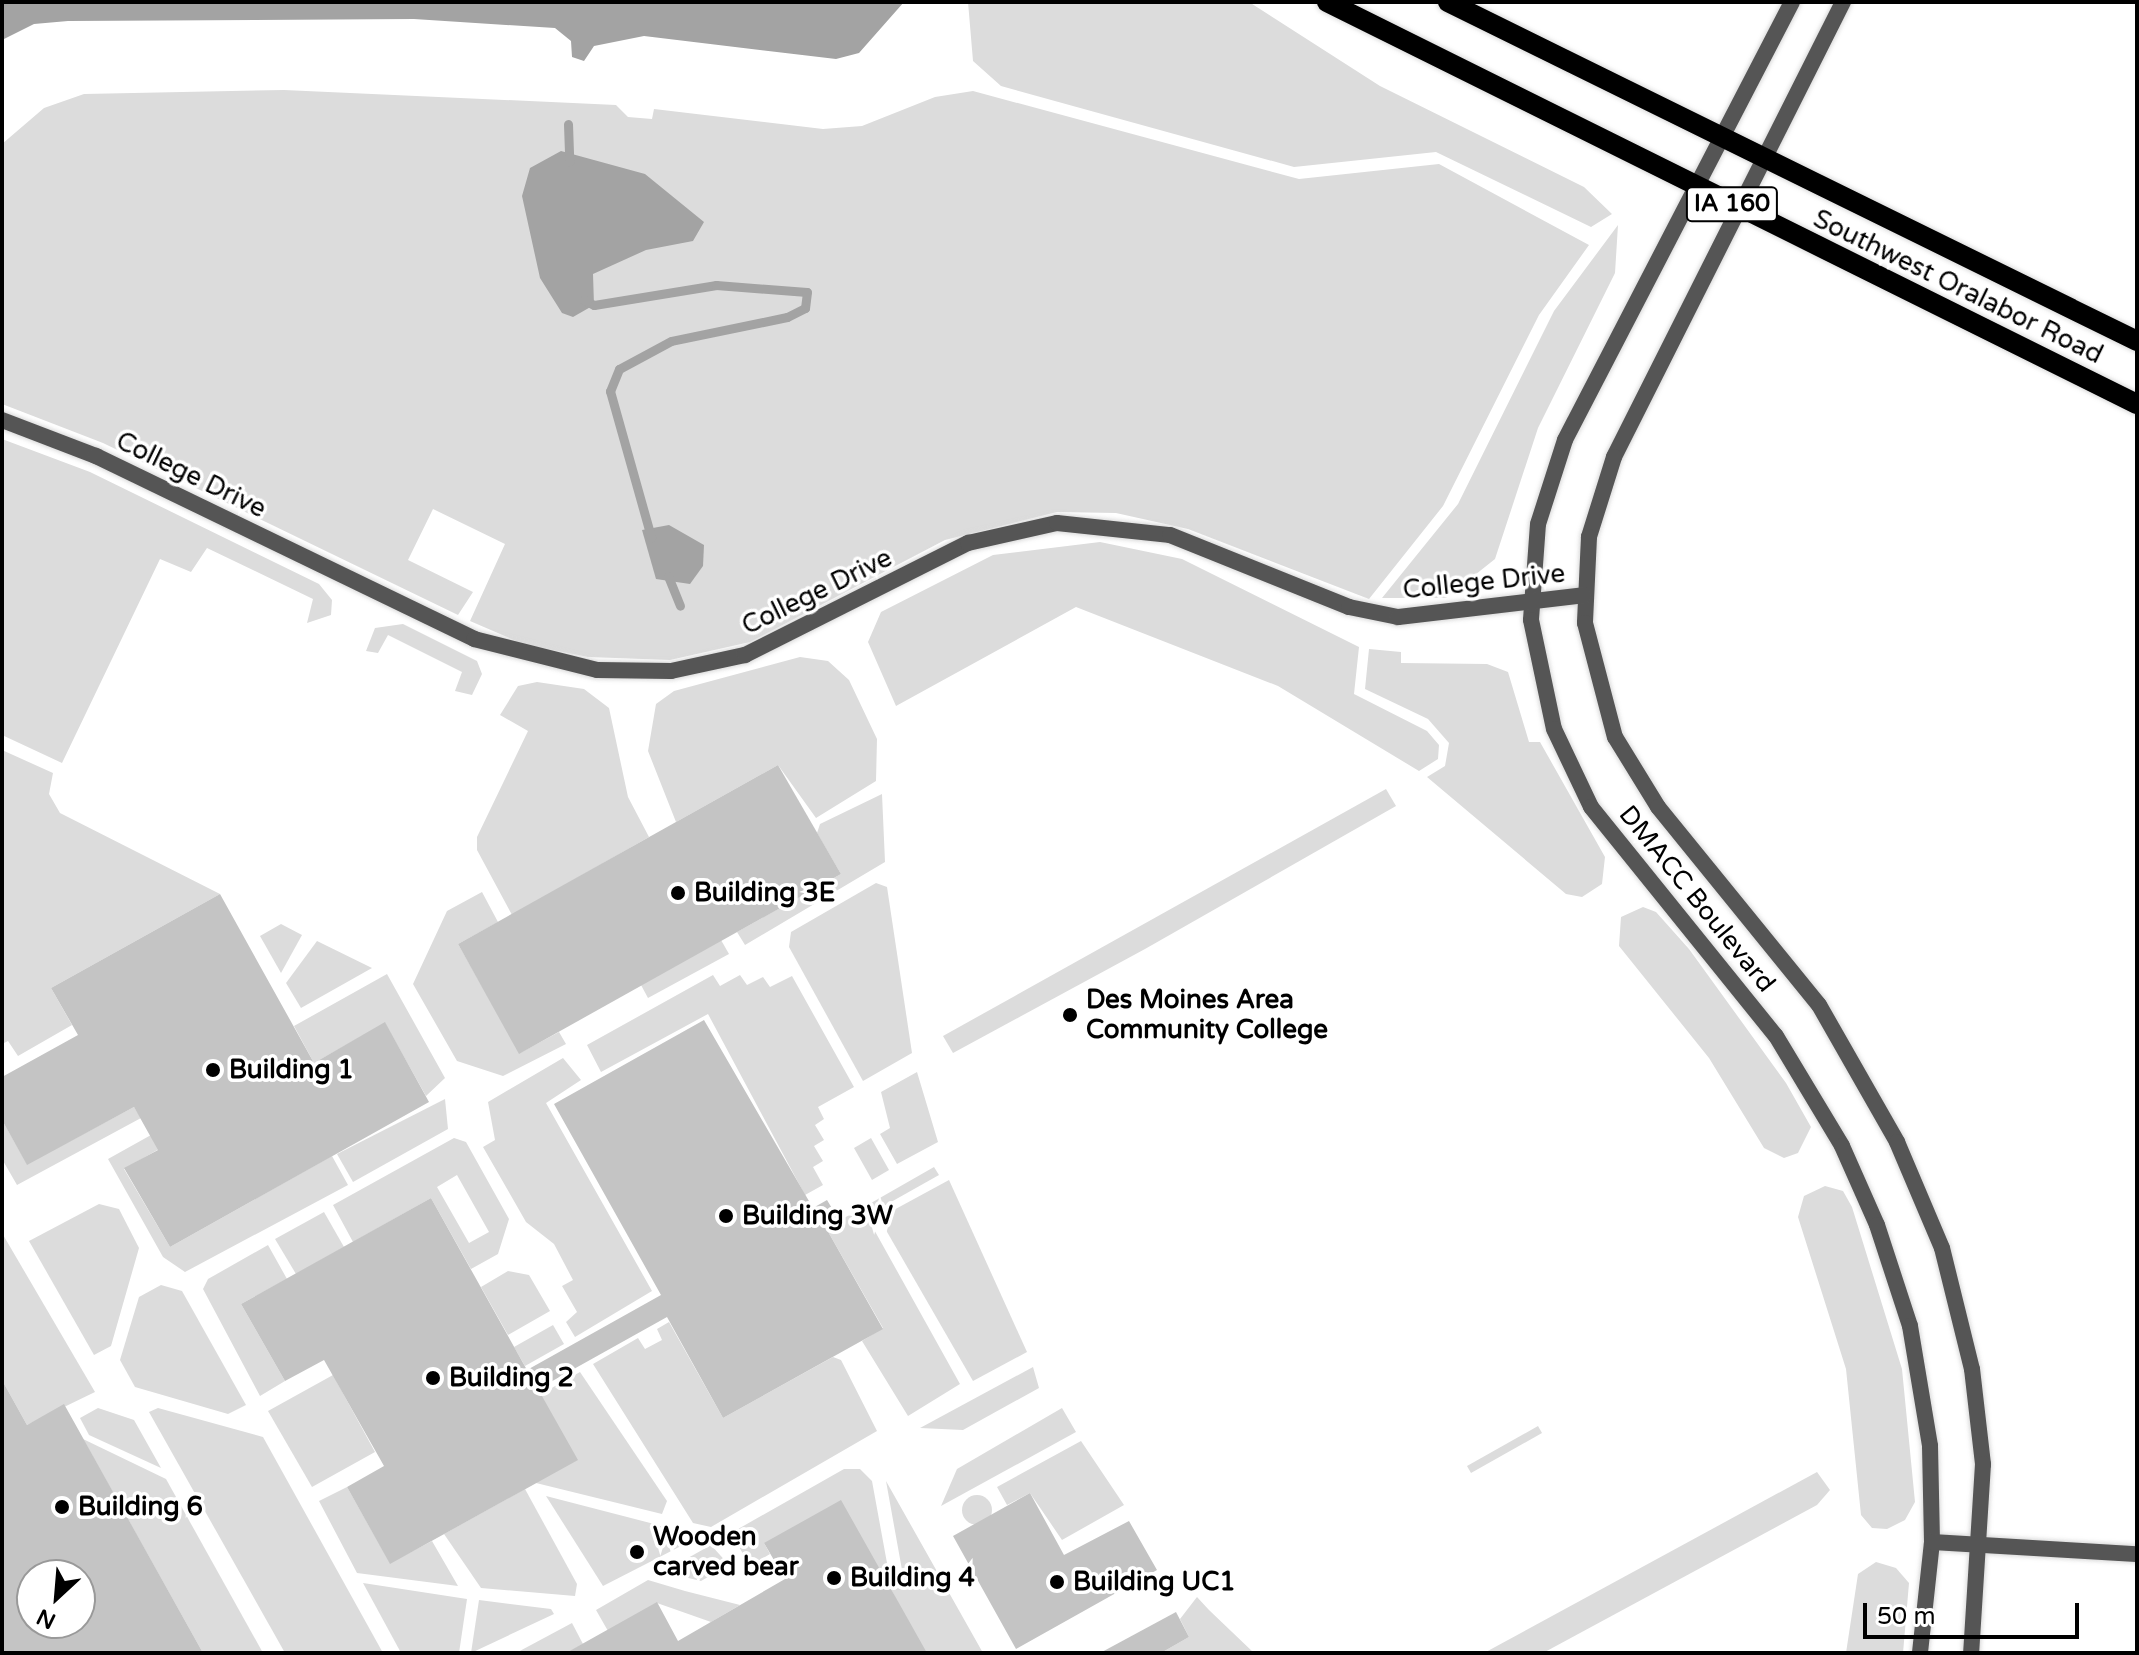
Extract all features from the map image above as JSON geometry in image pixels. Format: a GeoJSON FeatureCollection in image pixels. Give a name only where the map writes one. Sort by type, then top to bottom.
{"type":"FeatureCollection","features":[{"type":"Feature","properties":{"kind":"main road","name":"Southwest Oralabor Road"},"geometry":{"type":"LineString","coordinates":[[1327,2],[2137,404]]}},
{"type":"Feature","properties":{"kind":"main road","name":"Southwest Oralabor Road"},"geometry":{"type":"LineString","coordinates":[[1448,2],[2137,341]]}},
{"type":"Feature","properties":{"kind":"street","name":"DMACC Boulevard"},"geometry":{"type":"LineString","coordinates":[[1792,2],[1691,184],[1556,461],[1538,524],[1531,601],[1554,729],[1591,807],[1776,1036],[1842,1146],[1877,1225],[1919,1368],[1932,1542],[1920,1653]]}},
{"type":"Feature","properties":{"kind":"street","name":"DMACC Boulevard"},"geometry":{"type":"LineString","coordinates":[[1843,2],[1614,457],[1589,537],[1584,595],[1592,665],[1615,737],[1658,807],[1819,1005],[1915,1178],[1942,1248],[1972,1369],[1983,1543],[1971,1653]]}},
{"type":"Feature","properties":{"kind":"street","name":"College Drive"},"geometry":{"type":"LineString","coordinates":[[2,420],[96,456],[474,639],[597,670],[671,671],[745,655],[968,543],[1057,523],[1170,535],[1337,603],[1398,617],[1584,595]]}},
{"type":"Feature","properties":{"kind":"street"},"geometry":{"type":"LineString","coordinates":[[1932,1542],[2137,1554]]}},
{"type":"Feature","properties":{"kind":"shaded area"},"geometry":{"type":"Polygon","coordinates":[[[2,2],[904,2],[859,53],[836,59],[644,36],[594,46],[584,61],[572,57],[571,41],[555,28],[414,19],[68,21],[34,24],[2,40],[2,2]]]}},
{"type":"Feature","properties":{"kind":"shaded area"},"geometry":{"type":"Polygon","coordinates":[[[968,2],[1249,2],[1380,86],[1584,187],[1612,214],[1591,227],[1436,152],[1294,167],[1001,86],[973,61],[968,2]]]}},
{"type":"Feature","properties":{"kind":"shaded area"},"geometry":{"type":"Polygon","coordinates":[[[284,90],[616,105],[628,117],[652,119],[654,109],[823,129],[862,126],[935,97],[973,91],[1299,179],[1439,164],[1589,245],[1539,315],[1443,506],[1369,599],[1188,529],[1116,513],[1057,512],[945,540],[750,642],[670,660],[588,657],[523,644],[470,621],[505,544],[433,509],[408,560],[473,592],[458,615],[103,443],[2,404],[2,144],[44,108],[84,94],[284,90]]]}},
{"type":"Feature","properties":{"kind":"shaded area"},"geometry":{"type":"Polygon","coordinates":[[[561,151],[645,174],[704,222],[693,241],[646,250],[593,274],[594,305],[573,317],[562,313],[540,278],[522,196],[530,168],[561,151]]]}},
{"type":"Feature","properties":{"kind":"shaded area"},"geometry":{"type":"Polygon","coordinates":[[[1618,225],[1615,273],[1538,428],[1495,559],[1446,598],[1382,598],[1458,504],[1554,311],[1618,225]]]}},
{"type":"Feature","properties":{"kind":"shaded area"},"geometry":{"type":"Polygon","coordinates":[[[2,439],[90,472],[319,584],[332,600],[331,615],[307,623],[313,599],[207,548],[191,572],[160,559],[62,763],[2,735],[2,439]]]}},
{"type":"Feature","properties":{"kind":"shaded area"},"geometry":{"type":"Polygon","coordinates":[[[669,525],[704,545],[703,566],[690,584],[656,579],[642,530],[669,525]]]}},
{"type":"Feature","properties":{"kind":"shaded area"},"geometry":{"type":"Polygon","coordinates":[[[1100,542],[1182,559],[1359,647],[1354,694],[1427,731],[1439,745],[1438,759],[1419,771],[1278,686],[1076,607],[896,706],[868,642],[881,612],[993,555],[1100,542]]]}},
{"type":"Feature","properties":{"kind":"shaded area"},"geometry":{"type":"Polygon","coordinates":[[[403,624],[477,661],[482,674],[472,695],[455,691],[462,672],[388,635],[378,653],[366,651],[375,628],[403,624]]]}},
{"type":"Feature","properties":{"kind":"shaded area"},"geometry":{"type":"Polygon","coordinates":[[[1369,649],[1401,652],[1401,663],[1487,664],[1508,672],[1529,742],[1540,742],[1605,857],[1602,884],[1582,897],[1566,894],[1427,777],[1445,766],[1449,743],[1428,719],[1365,689],[1369,649]]]}},
{"type":"Feature","properties":{"kind":"shaded area"},"geometry":{"type":"Polygon","coordinates":[[[800,657],[828,661],[849,680],[877,739],[876,781],[816,818],[778,765],[676,822],[648,751],[656,704],[674,691],[800,657]]]}},
{"type":"Feature","properties":{"kind":"shaded area"},"geometry":{"type":"Polygon","coordinates":[[[537,682],[584,689],[609,708],[628,797],[649,837],[512,915],[477,850],[477,837],[528,731],[500,715],[518,686],[537,682]]]}},
{"type":"Feature","properties":{"kind":"shaded area"},"geometry":{"type":"Polygon","coordinates":[[[2,750],[53,773],[49,794],[60,813],[220,894],[51,988],[72,1025],[18,1056],[8,1041],[2,1044],[2,750]]]}},
{"type":"Feature","properties":{"kind":"shaded area"},"geometry":{"type":"Polygon","coordinates":[[[1386,789],[1396,806],[1145,949],[953,1053],[943,1036],[1386,789]]]}},
{"type":"Feature","properties":{"kind":"shaded area"},"geometry":{"type":"Polygon","coordinates":[[[882,794],[885,862],[745,945],[737,932],[841,874],[817,833],[820,824],[882,794]]]}},
{"type":"Feature","properties":{"kind":"shaded area"},"geometry":{"type":"Polygon","coordinates":[[[876,883],[887,887],[912,1053],[863,1081],[789,947],[791,932],[876,883]]]}},
{"type":"Feature","properties":{"kind":"shaded area"},"geometry":{"type":"Polygon","coordinates":[[[482,892],[498,922],[458,944],[520,1053],[559,1032],[566,1044],[503,1076],[457,1061],[413,984],[447,911],[482,892]]]}},
{"type":"Feature","properties":{"kind":"shaded area"},"geometry":{"type":"Polygon","coordinates":[[[1643,907],[1656,912],[1689,949],[1786,1083],[1811,1127],[1798,1153],[1784,1158],[1764,1148],[1709,1058],[1619,946],[1621,917],[1643,907]]]}},
{"type":"Feature","properties":{"kind":"shaded area"},"geometry":{"type":"Polygon","coordinates":[[[281,924],[302,935],[281,973],[260,936],[281,924]]]}},
{"type":"Feature","properties":{"kind":"shaded area"},"geometry":{"type":"Polygon","coordinates":[[[721,940],[729,954],[648,998],[641,985],[721,940]]]}},
{"type":"Feature","properties":{"kind":"shaded area"},"geometry":{"type":"Polygon","coordinates":[[[317,941],[372,968],[301,1008],[286,983],[317,941]]]}},
{"type":"Feature","properties":{"kind":"shaded area"},"geometry":{"type":"Polygon","coordinates":[[[387,974],[445,1078],[426,1096],[385,1023],[314,1063],[294,1026],[387,974]]]}},
{"type":"Feature","properties":{"kind":"shaded area"},"geometry":{"type":"Polygon","coordinates":[[[713,975],[720,986],[740,975],[747,985],[763,977],[770,987],[792,976],[854,1087],[818,1107],[824,1119],[815,1125],[824,1140],[814,1146],[823,1161],[813,1167],[823,1185],[805,1195],[708,1014],[601,1072],[587,1045],[713,975]]]}},
{"type":"Feature","properties":{"kind":"shaded area"},"geometry":{"type":"Polygon","coordinates":[[[563,1058],[581,1080],[546,1103],[652,1291],[575,1337],[566,1322],[577,1312],[562,1286],[573,1280],[554,1244],[526,1222],[483,1147],[495,1140],[488,1102],[563,1058]]]}},
{"type":"Feature","properties":{"kind":"shaded area"},"geometry":{"type":"Polygon","coordinates":[[[917,1072],[938,1142],[897,1164],[880,1134],[890,1128],[881,1092],[917,1072]]]}},
{"type":"Feature","properties":{"kind":"shaded area"},"geometry":{"type":"Polygon","coordinates":[[[445,1099],[448,1129],[353,1182],[337,1154],[445,1099]]]}},
{"type":"Feature","properties":{"kind":"shaded area"},"geometry":{"type":"Polygon","coordinates":[[[134,1107],[141,1118],[17,1185],[2,1159],[2,1120],[27,1164],[134,1107]]]}},
{"type":"Feature","properties":{"kind":"shaded area"},"geometry":{"type":"Polygon","coordinates":[[[151,1135],[159,1149],[124,1169],[170,1247],[332,1156],[348,1185],[185,1272],[163,1257],[108,1159],[151,1135]]]}},
{"type":"Feature","properties":{"kind":"shaded area"},"geometry":{"type":"Polygon","coordinates":[[[454,1138],[466,1142],[509,1219],[498,1254],[471,1269],[431,1198],[353,1242],[333,1205],[454,1138]],[[457,1175],[437,1187],[469,1243],[489,1232],[457,1175]]]}},
{"type":"Feature","properties":{"kind":"shaded area"},"geometry":{"type":"Polygon","coordinates":[[[871,1138],[889,1170],[872,1180],[854,1148],[871,1138]]]}},
{"type":"Feature","properties":{"kind":"shaded area"},"geometry":{"type":"Polygon","coordinates":[[[934,1167],[939,1175],[875,1211],[871,1203],[934,1167]]]}},
{"type":"Feature","properties":{"kind":"shaded area"},"geometry":{"type":"Polygon","coordinates":[[[949,1180],[1027,1352],[973,1381],[879,1218],[949,1180]]]}},
{"type":"Feature","properties":{"kind":"shaded area"},"geometry":{"type":"Polygon","coordinates":[[[1825,1186],[1843,1191],[1852,1207],[1902,1369],[1915,1502],[1905,1520],[1887,1529],[1872,1528],[1861,1515],[1846,1369],[1798,1217],[1804,1196],[1825,1186]]]}},
{"type":"Feature","properties":{"kind":"shaded area"},"geometry":{"type":"Polygon","coordinates":[[[99,1204],[119,1209],[139,1248],[111,1346],[94,1355],[29,1241],[99,1204]]]}},
{"type":"Feature","properties":{"kind":"shaded area"},"geometry":{"type":"Polygon","coordinates":[[[862,1208],[960,1384],[908,1416],[862,1341],[883,1328],[826,1228],[862,1208]]]}},
{"type":"Feature","properties":{"kind":"shaded area"},"geometry":{"type":"Polygon","coordinates":[[[324,1212],[344,1247],[296,1274],[275,1239],[324,1212]]]}},
{"type":"Feature","properties":{"kind":"shaded area"},"geometry":{"type":"Polygon","coordinates":[[[2,1233],[95,1392],[27,1425],[2,1380],[2,1233]]]}},
{"type":"Feature","properties":{"kind":"shaded area"},"geometry":{"type":"Polygon","coordinates":[[[268,1245],[287,1279],[241,1304],[285,1381],[260,1396],[203,1289],[208,1279],[268,1245]]]}},
{"type":"Feature","properties":{"kind":"shaded area"},"geometry":{"type":"Polygon","coordinates":[[[508,1271],[529,1275],[550,1311],[508,1335],[481,1287],[508,1271]]]}},
{"type":"Feature","properties":{"kind":"shaded area"},"geometry":{"type":"Polygon","coordinates":[[[161,1285],[182,1291],[246,1405],[228,1414],[135,1387],[120,1360],[139,1297],[161,1285]]]}},
{"type":"Feature","properties":{"kind":"shaded area"},"geometry":{"type":"Polygon","coordinates":[[[669,1322],[723,1418],[833,1357],[841,1360],[877,1431],[711,1527],[693,1523],[593,1364],[638,1338],[645,1349],[662,1340],[657,1329],[669,1322]]]}},
{"type":"Feature","properties":{"kind":"shaded area"},"geometry":{"type":"Polygon","coordinates":[[[553,1325],[564,1344],[525,1366],[514,1347],[553,1325]]]}},
{"type":"Feature","properties":{"kind":"shaded area"},"geometry":{"type":"Polygon","coordinates":[[[1033,1367],[1039,1388],[963,1430],[920,1428],[1033,1367]]]}},
{"type":"Feature","properties":{"kind":"shaded area"},"geometry":{"type":"Polygon","coordinates":[[[580,1372],[667,1501],[662,1514],[536,1483],[541,1394],[580,1372]]]}},
{"type":"Feature","properties":{"kind":"shaded area"},"geometry":{"type":"Polygon","coordinates":[[[333,1375],[375,1452],[312,1487],[268,1411],[333,1375]]]}},
{"type":"Feature","properties":{"kind":"shaded area"},"geometry":{"type":"Polygon","coordinates":[[[98,1408],[134,1420],[161,1468],[89,1435],[80,1418],[98,1408]]]}},
{"type":"Feature","properties":{"kind":"shaded area"},"geometry":{"type":"Polygon","coordinates":[[[158,1408],[263,1437],[383,1653],[285,1653],[149,1412],[158,1408]]]}},
{"type":"Feature","properties":{"kind":"shaded area"},"geometry":{"type":"Polygon","coordinates":[[[1062,1408],[1076,1432],[941,1506],[957,1469],[1062,1408]]]}},
{"type":"Feature","properties":{"kind":"shaded area"},"geometry":{"type":"Polygon","coordinates":[[[1538,1426],[1542,1433],[1471,1473],[1467,1466],[1538,1426]]]}},
{"type":"Feature","properties":{"kind":"shaded area"},"geometry":{"type":"Polygon","coordinates":[[[83,1439],[166,1479],[263,1653],[203,1653],[83,1439]]]}},
{"type":"Feature","properties":{"kind":"shaded area"},"geometry":{"type":"Polygon","coordinates":[[[1081,1441],[1124,1505],[1062,1540],[1030,1493],[1007,1505],[997,1487],[1081,1441]]]}},
{"type":"Feature","properties":{"kind":"shaded area"},"geometry":{"type":"Polygon","coordinates":[[[844,1469],[860,1469],[872,1481],[889,1574],[764,1543],[770,1554],[750,1566],[731,1533],[844,1469]]]}},
{"type":"Feature","properties":{"kind":"shaded area"},"geometry":{"type":"Polygon","coordinates":[[[1817,1472],[1830,1490],[1817,1505],[1543,1653],[1484,1653],[1817,1472]]]}},
{"type":"Feature","properties":{"kind":"shaded area"},"geometry":{"type":"Polygon","coordinates":[[[886,1481],[983,1653],[922,1653],[891,1589],[904,1581],[886,1481]]]}},
{"type":"Feature","properties":{"kind":"shaded area"},"geometry":{"type":"Polygon","coordinates":[[[347,1487],[390,1563],[432,1541],[458,1586],[357,1573],[319,1501],[347,1487]]]}},
{"type":"Feature","properties":{"kind":"shaded area"},"geometry":{"type":"Polygon","coordinates":[[[525,1489],[577,1584],[575,1596],[481,1588],[444,1534],[525,1489]]]}},
{"type":"Feature","properties":{"kind":"shaded area"},"geometry":{"type":"Polygon","coordinates":[[[977,1495],[983,1496],[991,1504],[991,1516],[983,1524],[977,1525],[971,1524],[963,1516],[962,1510],[963,1504],[971,1496],[977,1495]]]}},
{"type":"Feature","properties":{"kind":"shaded area"},"geometry":{"type":"Polygon","coordinates":[[[546,1496],[658,1525],[679,1534],[683,1545],[603,1586],[546,1496]]]}},
{"type":"Feature","properties":{"kind":"shaded area"},"geometry":{"type":"Polygon","coordinates":[[[711,1545],[729,1565],[701,1581],[663,1572],[711,1545]]]}},
{"type":"Feature","properties":{"kind":"shaded area"},"geometry":{"type":"Polygon","coordinates":[[[1876,1562],[1896,1568],[1909,1583],[1903,1653],[1846,1653],[1858,1574],[1876,1562]]]}},
{"type":"Feature","properties":{"kind":"shaded area"},"geometry":{"type":"Polygon","coordinates":[[[648,1580],[740,1605],[711,1622],[657,1603],[608,1631],[596,1610],[648,1580]]]}},
{"type":"Feature","properties":{"kind":"shaded area"},"geometry":{"type":"Polygon","coordinates":[[[363,1583],[467,1599],[459,1653],[400,1651],[363,1583]]]}},
{"type":"Feature","properties":{"kind":"shaded area"},"geometry":{"type":"Polygon","coordinates":[[[1197,1597],[1254,1653],[1161,1653],[1189,1637],[1180,1619],[1197,1597]]]}},
{"type":"Feature","properties":{"kind":"shaded area"},"geometry":{"type":"Polygon","coordinates":[[[479,1600],[551,1609],[554,1614],[471,1653],[479,1600]]]}},
{"type":"Feature","properties":{"kind":"shaded area"},"geometry":{"type":"Polygon","coordinates":[[[572,1623],[583,1644],[567,1653],[516,1653],[572,1623]]]}},
{"type":"Feature","properties":{"kind":"building","name":"Building 3E"},"geometry":{"type":"Polygon","coordinates":[[[778,765],[841,874],[519,1054],[458,944],[778,765]]]}},
{"type":"Feature","properties":{"kind":"building","name":"Building 1"},"geometry":{"type":"Polygon","coordinates":[[[220,894],[314,1063],[385,1022],[429,1102],[170,1247],[124,1168],[158,1150],[134,1107],[27,1165],[2,1120],[2,1077],[78,1035],[51,988],[220,894]]]}},
{"type":"Feature","properties":{"kind":"building"},"geometry":{"type":"Polygon","coordinates":[[[704,1020],[813,1208],[827,1200],[839,1220],[826,1228],[883,1329],[723,1418],[667,1317],[538,1389],[578,1460],[390,1564],[347,1487],[384,1466],[324,1360],[285,1381],[241,1304],[431,1198],[527,1370],[661,1295],[554,1104],[704,1020]]]}},
{"type":"Feature","properties":{"kind":"building","name":"Building 6"},"geometry":{"type":"Polygon","coordinates":[[[2,1380],[27,1425],[64,1404],[203,1653],[2,1653],[2,1380]]]}},
{"type":"Feature","properties":{"kind":"building","name":"Building UC1"},"geometry":{"type":"Polygon","coordinates":[[[1030,1493],[1064,1555],[1129,1521],[1157,1570],[1016,1649],[953,1536],[1030,1493]]]}},
{"type":"Feature","properties":{"kind":"building","name":"Building 4"},"geometry":{"type":"Polygon","coordinates":[[[841,1500],[927,1653],[566,1653],[657,1602],[678,1641],[785,1579],[764,1543],[841,1500]]]}},
{"type":"Feature","properties":{"kind":"building"},"geometry":{"type":"Polygon","coordinates":[[[1176,1612],[1189,1637],[1161,1653],[1100,1653],[1176,1612]]]}},
{"type":"Feature","properties":{"kind":"waterway"},"geometry":{"type":"LineString","coordinates":[[568,124],[569,162]]}},
{"type":"Feature","properties":{"kind":"waterway"},"geometry":{"type":"LineString","coordinates":[[584,300],[594,305],[716,285],[807,292],[805,308],[787,317],[671,341],[619,369],[610,391],[651,537]]}},
{"type":"Feature","properties":{"kind":"waterway"},"geometry":{"type":"LineString","coordinates":[[668,576],[680,606]]}},
{"type":"Feature","properties":{"kind":"place","name":"Building 3E"},"geometry":{"type":"Point","coordinates":[678,893]}},
{"type":"Feature","properties":{"kind":"place","name":"Des Moines Area Community College"},"geometry":{"type":"Point","coordinates":[1070,1015]}},
{"type":"Feature","properties":{"kind":"place","name":"Building 1"},"geometry":{"type":"Point","coordinates":[213,1070]}},
{"type":"Feature","properties":{"kind":"place","name":"Building 3W"},"geometry":{"type":"Point","coordinates":[726,1216]}},
{"type":"Feature","properties":{"kind":"place","name":"Building 2"},"geometry":{"type":"Point","coordinates":[433,1378]}},
{"type":"Feature","properties":{"kind":"place","name":"Building 6"},"geometry":{"type":"Point","coordinates":[62,1507]}},
{"type":"Feature","properties":{"kind":"place","name":"Wooden carved bear"},"geometry":{"type":"Point","coordinates":[637,1552]}},
{"type":"Feature","properties":{"kind":"place","name":"Building 4"},"geometry":{"type":"Point","coordinates":[834,1578]}},
{"type":"Feature","properties":{"kind":"place","name":"Building UC1"},"geometry":{"type":"Point","coordinates":[1057,1582]}}]}
